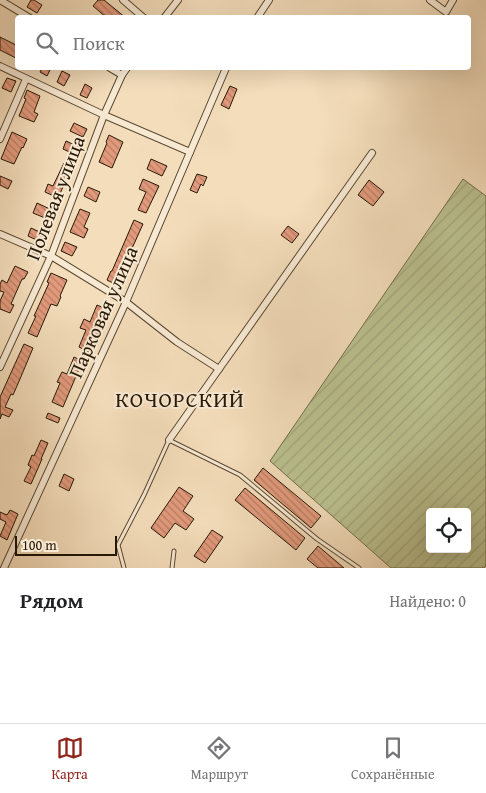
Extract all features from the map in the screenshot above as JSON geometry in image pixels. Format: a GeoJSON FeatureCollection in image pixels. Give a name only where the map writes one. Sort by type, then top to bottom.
{"type":"FeatureCollection","features":[{"type":"Feature","properties":{"kind":"street"},"geometry":{"type":"LineString","coordinates":[[0,0],[25,15]]}},
{"type":"Feature","properties":{"kind":"street"},"geometry":{"type":"LineString","coordinates":[[123,0],[140,15]]}},
{"type":"Feature","properties":{"kind":"street"},"geometry":{"type":"LineString","coordinates":[[166,15],[178,0]]}},
{"type":"Feature","properties":{"kind":"street"},"geometry":{"type":"LineString","coordinates":[[260,15],[269,0]]}},
{"type":"Feature","properties":{"kind":"street"},"geometry":{"type":"LineString","coordinates":[[430,0],[446,12],[453,0]]}},
{"type":"Feature","properties":{"kind":"street"},"geometry":{"type":"LineString","coordinates":[[0,66],[104,115],[190,152]]}},
{"type":"Feature","properties":{"kind":"street"},"geometry":{"type":"LineString","coordinates":[[113,70],[122,75]]}},
{"type":"Feature","properties":{"kind":"street","name":"Полевая улица"},"geometry":{"type":"LineString","coordinates":[[0,367],[51,256],[104,115],[126,70]]}},
{"type":"Feature","properties":{"kind":"street","name":"Парковая улица"},"geometry":{"type":"LineString","coordinates":[[4,568],[126,302],[225,70]]}},
{"type":"Feature","properties":{"kind":"street"},"geometry":{"type":"LineString","coordinates":[[0,139],[26,79]]}},
{"type":"Feature","properties":{"kind":"street"},"geometry":{"type":"LineString","coordinates":[[169,440],[372,153]]}},
{"type":"Feature","properties":{"kind":"street"},"geometry":{"type":"LineString","coordinates":[[0,234],[51,256],[126,302],[177,342],[218,369]]}},
{"type":"Feature","properties":{"kind":"lane"},"geometry":{"type":"LineString","coordinates":[[124,568],[118,545],[144,495],[169,440],[240,476],[316,539],[359,568]]}},
{"type":"Feature","properties":{"kind":"lane"},"geometry":{"type":"LineString","coordinates":[[172,568],[174,551]]}},
{"type":"Feature","properties":{"kind":"green space"},"geometry":{"type":"Polygon","coordinates":[[[463,179],[486,196],[486,566],[484,568],[391,568],[270,461],[463,179]]]}},
{"type":"Feature","properties":{"kind":"building"},"geometry":{"type":"Polygon","coordinates":[[[31,0],[42,5],[37,13],[27,7],[31,0]]]}},
{"type":"Feature","properties":{"kind":"building"},"geometry":{"type":"Polygon","coordinates":[[[98,0],[104,0],[122,15],[104,15],[93,6],[98,0]]]}},
{"type":"Feature","properties":{"kind":"building"},"geometry":{"type":"Polygon","coordinates":[[[0,37],[15,44],[15,58],[0,50],[0,37]]]}},
{"type":"Feature","properties":{"kind":"building"},"geometry":{"type":"Polygon","coordinates":[[[41,70],[50,70],[47,76],[40,72],[41,70]]]}},
{"type":"Feature","properties":{"kind":"building"},"geometry":{"type":"Polygon","coordinates":[[[62,71],[70,75],[64,86],[57,82],[62,71]]]}},
{"type":"Feature","properties":{"kind":"building"},"geometry":{"type":"Polygon","coordinates":[[[7,78],[16,81],[11,92],[2,88],[7,78]]]}},
{"type":"Feature","properties":{"kind":"building"},"geometry":{"type":"Polygon","coordinates":[[[85,84],[92,88],[87,98],[80,95],[85,84]]]}},
{"type":"Feature","properties":{"kind":"building"},"geometry":{"type":"Polygon","coordinates":[[[230,86],[237,89],[229,109],[221,105],[230,86]]]}},
{"type":"Feature","properties":{"kind":"building"},"geometry":{"type":"Polygon","coordinates":[[[27,90],[40,96],[34,112],[38,114],[34,122],[19,116],[26,99],[24,98],[27,90]]]}},
{"type":"Feature","properties":{"kind":"building"},"geometry":{"type":"Polygon","coordinates":[[[74,123],[87,129],[83,137],[70,131],[74,123]]]}},
{"type":"Feature","properties":{"kind":"building"},"geometry":{"type":"Polygon","coordinates":[[[12,132],[27,139],[14,164],[1,159],[12,132]]]}},
{"type":"Feature","properties":{"kind":"building"},"geometry":{"type":"Polygon","coordinates":[[[109,135],[123,142],[112,168],[99,162],[109,135]]]}},
{"type":"Feature","properties":{"kind":"building"},"geometry":{"type":"Polygon","coordinates":[[[66,141],[79,147],[76,155],[63,149],[66,141]]]}},
{"type":"Feature","properties":{"kind":"building"},"geometry":{"type":"Polygon","coordinates":[[[151,159],[167,166],[162,176],[147,169],[151,159]]]}},
{"type":"Feature","properties":{"kind":"building"},"geometry":{"type":"Polygon","coordinates":[[[64,163],[72,167],[58,198],[45,192],[48,184],[53,186],[64,163]]]}},
{"type":"Feature","properties":{"kind":"building"},"geometry":{"type":"Polygon","coordinates":[[[197,174],[207,177],[197,193],[190,190],[197,174]]]}},
{"type":"Feature","properties":{"kind":"building"},"geometry":{"type":"Polygon","coordinates":[[[0,176],[12,181],[8,189],[0,185],[0,176]]]}},
{"type":"Feature","properties":{"kind":"building"},"geometry":{"type":"Polygon","coordinates":[[[143,179],[159,186],[146,213],[138,210],[146,192],[139,189],[143,179]]]}},
{"type":"Feature","properties":{"kind":"building"},"geometry":{"type":"Polygon","coordinates":[[[369,180],[384,192],[373,206],[358,195],[369,180]]]}},
{"type":"Feature","properties":{"kind":"building"},"geometry":{"type":"Polygon","coordinates":[[[88,187],[100,192],[96,202],[84,196],[88,187]]]}},
{"type":"Feature","properties":{"kind":"building"},"geometry":{"type":"Polygon","coordinates":[[[37,203],[54,211],[50,220],[33,213],[37,203]]]}},
{"type":"Feature","properties":{"kind":"building"},"geometry":{"type":"Polygon","coordinates":[[[80,209],[90,213],[84,227],[88,229],[84,238],[70,232],[80,209]]]}},
{"type":"Feature","properties":{"kind":"building"},"geometry":{"type":"Polygon","coordinates":[[[134,220],[143,224],[117,285],[107,280],[134,220]]]}},
{"type":"Feature","properties":{"kind":"building"},"geometry":{"type":"Polygon","coordinates":[[[288,226],[299,234],[292,243],[281,235],[288,226]]]}},
{"type":"Feature","properties":{"kind":"building"},"geometry":{"type":"Polygon","coordinates":[[[31,228],[44,234],[41,242],[28,236],[31,228]]]}},
{"type":"Feature","properties":{"kind":"building"},"geometry":{"type":"Polygon","coordinates":[[[65,242],[77,247],[72,256],[61,251],[65,242]]]}},
{"type":"Feature","properties":{"kind":"building"},"geometry":{"type":"Polygon","coordinates":[[[15,266],[28,272],[24,279],[22,279],[11,304],[14,305],[10,313],[0,309],[0,301],[4,292],[0,291],[0,284],[2,280],[7,283],[15,266]]]}},
{"type":"Feature","properties":{"kind":"building"},"geometry":{"type":"Polygon","coordinates":[[[51,273],[67,280],[57,306],[51,304],[37,337],[28,333],[49,283],[47,282],[51,273]]]}},
{"type":"Feature","properties":{"kind":"building"},"geometry":{"type":"Polygon","coordinates":[[[97,305],[106,309],[99,326],[101,326],[89,352],[79,347],[86,330],[80,328],[84,319],[90,322],[97,305]]]}},
{"type":"Feature","properties":{"kind":"building"},"geometry":{"type":"Polygon","coordinates":[[[24,344],[33,348],[13,395],[11,394],[5,407],[13,410],[9,417],[2,414],[0,419],[0,397],[24,344]]]}},
{"type":"Feature","properties":{"kind":"building"},"geometry":{"type":"Polygon","coordinates":[[[74,357],[84,362],[79,369],[63,407],[52,402],[60,383],[57,382],[62,372],[67,374],[74,357]]]}},
{"type":"Feature","properties":{"kind":"building"},"geometry":{"type":"Polygon","coordinates":[[[48,413],[60,418],[58,423],[46,418],[48,413]]]}},
{"type":"Feature","properties":{"kind":"building"},"geometry":{"type":"Polygon","coordinates":[[[41,440],[48,443],[31,484],[24,481],[31,467],[28,465],[32,455],[34,456],[41,440]]]}},
{"type":"Feature","properties":{"kind":"building"},"geometry":{"type":"Polygon","coordinates":[[[263,468],[321,516],[311,528],[254,480],[263,468]]]}},
{"type":"Feature","properties":{"kind":"building"},"geometry":{"type":"Polygon","coordinates":[[[64,474],[74,479],[69,491],[59,486],[64,474]]]}},
{"type":"Feature","properties":{"kind":"building"},"geometry":{"type":"Polygon","coordinates":[[[179,487],[193,496],[183,511],[194,519],[186,530],[175,523],[164,538],[151,528],[179,487]]]}},
{"type":"Feature","properties":{"kind":"building"},"geometry":{"type":"Polygon","coordinates":[[[245,488],[305,538],[296,550],[235,500],[245,488]]]}},
{"type":"Feature","properties":{"kind":"building"},"geometry":{"type":"Polygon","coordinates":[[[10,510],[18,514],[7,540],[0,536],[6,522],[0,519],[0,512],[7,515],[10,510]]]}},
{"type":"Feature","properties":{"kind":"building"},"geometry":{"type":"Polygon","coordinates":[[[212,530],[223,537],[205,563],[194,556],[212,530]]]}},
{"type":"Feature","properties":{"kind":"building"},"geometry":{"type":"Polygon","coordinates":[[[318,546],[344,568],[318,568],[307,559],[318,546]]]}},
{"type":"Feature","properties":{"kind":"district","name":"КОЧОРСКИЙ"},"geometry":{"type":"Point","coordinates":[180,399]}}]}
